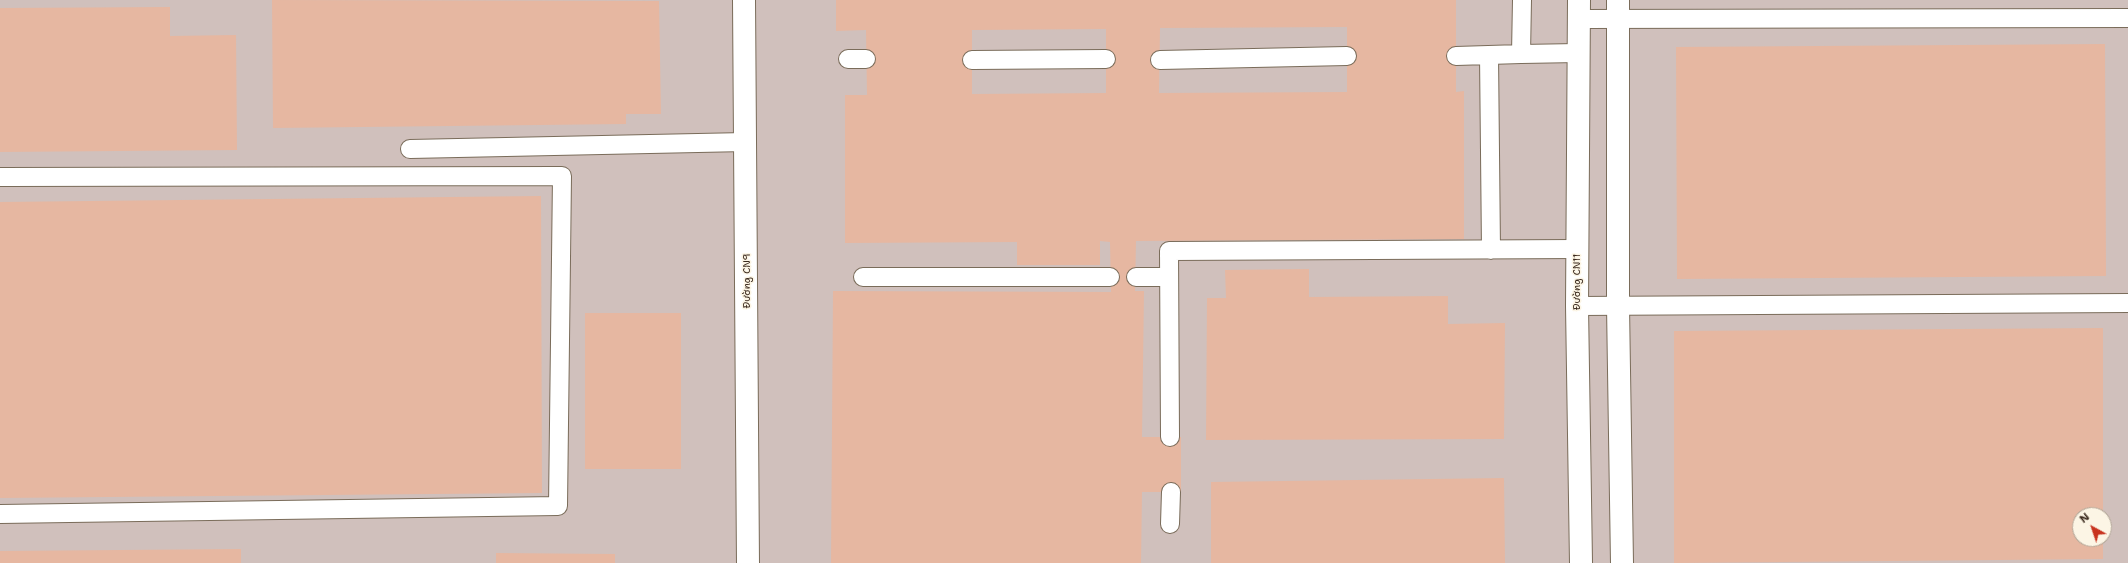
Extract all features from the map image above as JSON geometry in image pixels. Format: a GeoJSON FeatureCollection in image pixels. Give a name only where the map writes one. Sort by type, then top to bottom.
{"type":"FeatureCollection","features":[{"type":"Feature","properties":{"kind":"street","name":"Đường CN9"},"geometry":{"type":"LineString","coordinates":[[744,0],[748,563]]}},
{"type":"Feature","properties":{"kind":"street"},"geometry":{"type":"LineString","coordinates":[[1618,9],[1618,306],[1622,563]]}},
{"type":"Feature","properties":{"kind":"street","name":"Đường CN11"},"geometry":{"type":"LineString","coordinates":[[1579,10],[1577,306],[1581,563]]}},
{"type":"Feature","properties":{"kind":"lane"},"geometry":{"type":"LineString","coordinates":[[1522,0],[1522,54]]}},
{"type":"Feature","properties":{"kind":"lane"},"geometry":{"type":"LineString","coordinates":[[1579,10],[1618,9],[2128,18]]}},
{"type":"Feature","properties":{"kind":"lane"},"geometry":{"type":"LineString","coordinates":[[1456,56],[1578,53]]}},
{"type":"Feature","properties":{"kind":"lane"},"geometry":{"type":"LineString","coordinates":[[1490,55],[1491,250]]}},
{"type":"Feature","properties":{"kind":"lane"},"geometry":{"type":"LineString","coordinates":[[1160,60],[1347,56]]}},
{"type":"Feature","properties":{"kind":"lane"},"geometry":{"type":"LineString","coordinates":[[848,59],[866,59]]}},
{"type":"Feature","properties":{"kind":"lane"},"geometry":{"type":"LineString","coordinates":[[972,60],[1106,59]]}},
{"type":"Feature","properties":{"kind":"lane"},"geometry":{"type":"LineString","coordinates":[[410,149],[746,142]]}},
{"type":"Feature","properties":{"kind":"lane"},"geometry":{"type":"LineString","coordinates":[[0,177],[562,176],[558,506],[0,514]]}},
{"type":"Feature","properties":{"kind":"lane"},"geometry":{"type":"LineString","coordinates":[[1170,437],[1169,251],[1577,249]]}},
{"type":"Feature","properties":{"kind":"lane"},"geometry":{"type":"LineString","coordinates":[[863,277],[1110,277]]}},
{"type":"Feature","properties":{"kind":"lane"},"geometry":{"type":"LineString","coordinates":[[1136,277],[1169,277]]}},
{"type":"Feature","properties":{"kind":"lane"},"geometry":{"type":"LineString","coordinates":[[1577,306],[2128,303]]}},
{"type":"Feature","properties":{"kind":"lane"},"geometry":{"type":"LineString","coordinates":[[1170,492],[1170,524]]}},
{"type":"Feature","properties":{"kind":"shaded area"},"geometry":{"type":"Polygon","coordinates":[[[0,0],[2128,0],[2128,563],[0,563],[0,0]]]}},
{"type":"Feature","properties":{"kind":"building"},"geometry":{"type":"Polygon","coordinates":[[[272,0],[659,1],[661,114],[626,114],[626,124],[273,128],[272,0]]]}},
{"type":"Feature","properties":{"kind":"building"},"geometry":{"type":"Polygon","coordinates":[[[836,0],[1456,0],[1456,92],[1464,91],[1464,239],[1136,241],[1135,291],[1144,291],[1142,437],[1181,437],[1181,492],[1142,492],[1141,563],[831,563],[833,291],[1111,292],[1110,242],[1100,241],[1100,265],[1017,265],[1017,242],[845,243],[845,95],[867,95],[866,30],[836,31],[836,0]],[[1347,27],[1160,28],[1159,93],[1347,92],[1347,27]],[[1106,29],[972,30],[972,94],[1106,93],[1106,29]]]}},
{"type":"Feature","properties":{"kind":"building"},"geometry":{"type":"Polygon","coordinates":[[[170,7],[170,36],[236,35],[237,150],[0,152],[0,8],[170,7]]]}},
{"type":"Feature","properties":{"kind":"building"},"geometry":{"type":"Polygon","coordinates":[[[2105,44],[2106,276],[1677,279],[1676,47],[2105,44]]]}},
{"type":"Feature","properties":{"kind":"building"},"geometry":{"type":"Polygon","coordinates":[[[541,196],[542,493],[0,498],[0,202],[541,196]]]}},
{"type":"Feature","properties":{"kind":"building"},"geometry":{"type":"Polygon","coordinates":[[[1309,269],[1309,297],[1448,296],[1448,324],[1505,323],[1504,439],[1206,440],[1207,298],[1226,298],[1225,270],[1309,269]]]}},
{"type":"Feature","properties":{"kind":"building"},"geometry":{"type":"Polygon","coordinates":[[[585,313],[681,313],[681,469],[585,469],[585,313]]]}},
{"type":"Feature","properties":{"kind":"building"},"geometry":{"type":"Polygon","coordinates":[[[2103,328],[2103,507],[2072,507],[2072,547],[2103,547],[2103,559],[1674,563],[1674,331],[2103,328]]]}},
{"type":"Feature","properties":{"kind":"building"},"geometry":{"type":"Polygon","coordinates":[[[1504,478],[1505,563],[1211,563],[1211,482],[1504,478]]]}},
{"type":"Feature","properties":{"kind":"building"},"geometry":{"type":"Polygon","coordinates":[[[241,549],[241,563],[0,563],[0,551],[241,549]]]}},
{"type":"Feature","properties":{"kind":"building"},"geometry":{"type":"Polygon","coordinates":[[[496,553],[615,554],[615,563],[496,563],[496,553]]]}}]}
